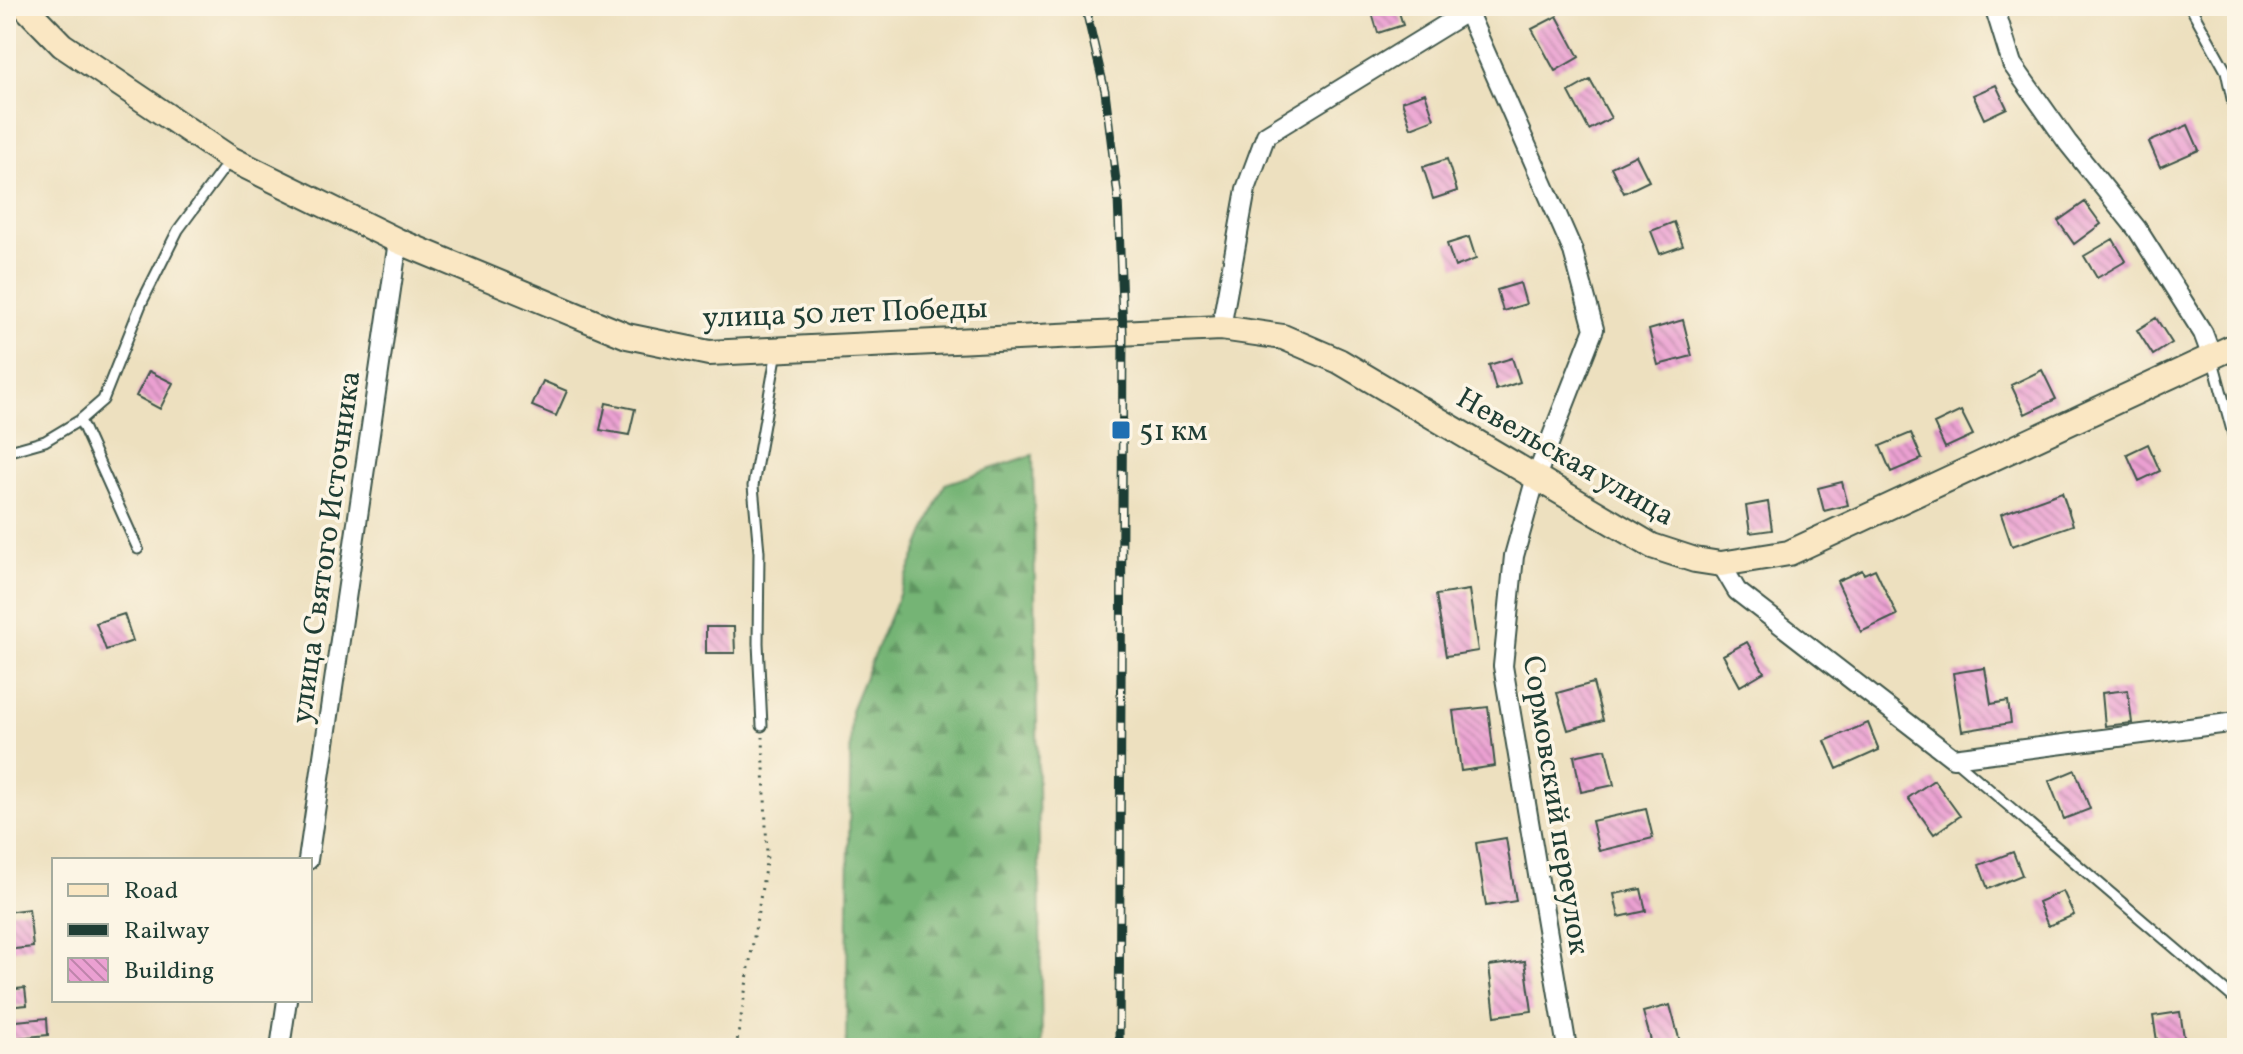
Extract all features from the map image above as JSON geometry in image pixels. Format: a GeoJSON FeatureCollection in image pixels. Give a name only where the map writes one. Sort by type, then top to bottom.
{"type":"FeatureCollection","features":[{"type":"Feature","properties":{"kind":"street","name":"улица 50 лет Победы"},"geometry":{"type":"LineString","coordinates":[[24,6],[62,45],[231,159],[398,241],[627,336],[709,353],[1123,333]]}},
{"type":"Feature","properties":{"kind":"street"},"geometry":{"type":"LineString","coordinates":[[1994,6],[2012,64],[2068,143],[2137,229],[2203,333],[2212,357]]}},
{"type":"Feature","properties":{"kind":"street"},"geometry":{"type":"LineString","coordinates":[[1221,328],[1246,189],[1266,135],[1469,8]]}},
{"type":"Feature","properties":{"kind":"street","name":"Сормовский переулок"},"geometry":{"type":"LineString","coordinates":[[1469,8],[1573,251],[1594,329],[1536,477],[1514,556],[1503,666],[1567,1048]]}},
{"type":"Feature","properties":{"kind":"street","name":"улица Святого Источника"},"geometry":{"type":"LineString","coordinates":[[308,858],[398,241]]}},
{"type":"Feature","properties":{"kind":"street","name":"Невельская улица"},"geometry":{"type":"LineString","coordinates":[[1123,333],[1221,328],[1283,337],[1339,361],[1652,546],[1695,560],[1721,564],[1789,553],[2237,345]]}},
{"type":"Feature","properties":{"kind":"street"},"geometry":{"type":"LineString","coordinates":[[1721,564],[1737,591],[1953,758],[2237,722]]}},
{"type":"Feature","properties":{"kind":"street"},"geometry":{"type":"LineString","coordinates":[[280,1048],[287,1002]]}},
{"type":"Feature","properties":{"kind":"lane"},"geometry":{"type":"LineString","coordinates":[[2190,6],[2226,71],[2237,122]]}},
{"type":"Feature","properties":{"kind":"lane"},"geometry":{"type":"LineString","coordinates":[[6,452],[45,441],[80,420],[103,400],[142,302],[178,230],[231,159]]}},
{"type":"Feature","properties":{"kind":"lane"},"geometry":{"type":"LineString","coordinates":[[762,726],[758,643],[759,552],[753,486],[777,351]]}},
{"type":"Feature","properties":{"kind":"lane"},"geometry":{"type":"LineString","coordinates":[[2212,357],[2237,449]]}},
{"type":"Feature","properties":{"kind":"lane"},"geometry":{"type":"LineString","coordinates":[[80,420],[138,549]]}},
{"type":"Feature","properties":{"kind":"lane"},"geometry":{"type":"LineString","coordinates":[[1953,758],[2237,1001]]}},
{"type":"Feature","properties":{"kind":"path"},"geometry":{"type":"LineString","coordinates":[[736,1048],[767,856],[762,726]]}},
{"type":"Feature","properties":{"kind":"green space"},"geometry":{"type":"Polygon","coordinates":[[[1033,455],[1042,1048],[846,1048],[851,710],[945,484],[1033,455]]]}},
{"type":"Feature","properties":{"kind":"building"},"geometry":{"type":"Polygon","coordinates":[[[1370,6],[1397,6],[1403,25],[1378,33],[1370,6]]]}},
{"type":"Feature","properties":{"kind":"building"},"geometry":{"type":"Polygon","coordinates":[[[1557,16],[1579,57],[1555,71],[1532,29],[1557,16]]]}},
{"type":"Feature","properties":{"kind":"building"},"geometry":{"type":"Polygon","coordinates":[[[1590,80],[1611,118],[1589,130],[1569,92],[1590,80]]]}},
{"type":"Feature","properties":{"kind":"building"},"geometry":{"type":"Polygon","coordinates":[[[1996,85],[2007,108],[1984,119],[1973,95],[1996,85]]]}},
{"type":"Feature","properties":{"kind":"building"},"geometry":{"type":"Polygon","coordinates":[[[1425,93],[1434,119],[1411,128],[1402,101],[1425,93]]]}},
{"type":"Feature","properties":{"kind":"building"},"geometry":{"type":"Polygon","coordinates":[[[2188,125],[2199,150],[2160,167],[2149,142],[2188,125]]]}},
{"type":"Feature","properties":{"kind":"building"},"geometry":{"type":"Polygon","coordinates":[[[1636,155],[1649,181],[1624,193],[1611,167],[1636,155]]]}},
{"type":"Feature","properties":{"kind":"building"},"geometry":{"type":"Polygon","coordinates":[[[1447,159],[1457,191],[1433,199],[1423,167],[1447,159]]]}},
{"type":"Feature","properties":{"kind":"building"},"geometry":{"type":"Polygon","coordinates":[[[2085,202],[2101,224],[2074,244],[2058,221],[2085,202]]]}},
{"type":"Feature","properties":{"kind":"building"},"geometry":{"type":"Polygon","coordinates":[[[1674,222],[1683,246],[1660,254],[1651,231],[1674,222]]]}},
{"type":"Feature","properties":{"kind":"building"},"geometry":{"type":"Polygon","coordinates":[[[1469,237],[1476,259],[1455,267],[1447,244],[1469,237]]]}},
{"type":"Feature","properties":{"kind":"building"},"geometry":{"type":"Polygon","coordinates":[[[2113,239],[2126,261],[2097,278],[2084,256],[2113,239]]]}},
{"type":"Feature","properties":{"kind":"building"},"geometry":{"type":"Polygon","coordinates":[[[1520,283],[1526,304],[1503,311],[1497,290],[1520,283]]]}},
{"type":"Feature","properties":{"kind":"building"},"geometry":{"type":"Polygon","coordinates":[[[2156,318],[2172,343],[2153,355],[2137,330],[2156,318]]]}},
{"type":"Feature","properties":{"kind":"building"},"geometry":{"type":"Polygon","coordinates":[[[1683,320],[1692,356],[1658,365],[1649,330],[1683,320]]]}},
{"type":"Feature","properties":{"kind":"building"},"geometry":{"type":"Polygon","coordinates":[[[1512,358],[1520,382],[1496,390],[1489,365],[1512,358]]]}},
{"type":"Feature","properties":{"kind":"building"},"geometry":{"type":"Polygon","coordinates":[[[2042,370],[2056,399],[2025,414],[2011,385],[2042,370]]]}},
{"type":"Feature","properties":{"kind":"building"},"geometry":{"type":"Polygon","coordinates":[[[149,371],[173,383],[160,409],[136,396],[149,371]]]}},
{"type":"Feature","properties":{"kind":"building"},"geometry":{"type":"Polygon","coordinates":[[[543,381],[567,391],[556,416],[532,406],[543,381]]]}},
{"type":"Feature","properties":{"kind":"building"},"geometry":{"type":"Polygon","coordinates":[[[606,403],[635,409],[629,435],[600,430],[606,403]]]}},
{"type":"Feature","properties":{"kind":"building"},"geometry":{"type":"Polygon","coordinates":[[[1961,411],[1973,435],[1945,448],[1934,424],[1961,411]]]}},
{"type":"Feature","properties":{"kind":"building"},"geometry":{"type":"Polygon","coordinates":[[[1911,433],[1922,459],[1891,472],[1880,446],[1911,433]]]}},
{"type":"Feature","properties":{"kind":"building"},"geometry":{"type":"Polygon","coordinates":[[[2148,444],[2160,471],[2139,481],[2127,454],[2148,444]]]}},
{"type":"Feature","properties":{"kind":"building"},"geometry":{"type":"Polygon","coordinates":[[[1842,482],[1848,505],[1824,511],[1818,488],[1842,482]]]}},
{"type":"Feature","properties":{"kind":"building"},"geometry":{"type":"Polygon","coordinates":[[[2062,492],[2073,525],[2012,546],[2001,514],[2062,492]]]}},
{"type":"Feature","properties":{"kind":"building"},"geometry":{"type":"Polygon","coordinates":[[[1768,502],[1772,530],[1750,533],[1746,506],[1768,502]]]}},
{"type":"Feature","properties":{"kind":"building"},"geometry":{"type":"Polygon","coordinates":[[[1875,569],[1897,615],[1861,632],[1837,581],[1862,570],[1864,574],[1875,569]]]}},
{"type":"Feature","properties":{"kind":"building"},"geometry":{"type":"Polygon","coordinates":[[[1469,590],[1478,651],[1446,656],[1436,595],[1469,590]]]}},
{"type":"Feature","properties":{"kind":"building"},"geometry":{"type":"Polygon","coordinates":[[[124,614],[133,641],[106,650],[96,623],[124,614]]]}},
{"type":"Feature","properties":{"kind":"building"},"geometry":{"type":"Polygon","coordinates":[[[706,627],[734,627],[735,653],[706,653],[706,627]]]}},
{"type":"Feature","properties":{"kind":"building"},"geometry":{"type":"Polygon","coordinates":[[[1747,642],[1764,672],[1740,686],[1723,655],[1747,642]]]}},
{"type":"Feature","properties":{"kind":"building"},"geometry":{"type":"Polygon","coordinates":[[[1985,668],[1991,704],[2008,701],[2011,723],[1962,731],[1953,673],[1985,668]]]}},
{"type":"Feature","properties":{"kind":"building"},"geometry":{"type":"Polygon","coordinates":[[[1593,683],[1603,720],[1568,730],[1557,693],[1593,683]]]}},
{"type":"Feature","properties":{"kind":"building"},"geometry":{"type":"Polygon","coordinates":[[[2128,690],[2132,723],[2105,726],[2102,693],[2128,690]]]}},
{"type":"Feature","properties":{"kind":"building"},"geometry":{"type":"Polygon","coordinates":[[[1488,707],[1495,766],[1461,771],[1453,711],[1488,707]]]}},
{"type":"Feature","properties":{"kind":"building"},"geometry":{"type":"Polygon","coordinates":[[[1868,723],[1879,750],[1837,769],[1825,741],[1868,723]]]}},
{"type":"Feature","properties":{"kind":"building"},"geometry":{"type":"Polygon","coordinates":[[[1606,749],[1614,785],[1581,792],[1574,756],[1606,749]]]}},
{"type":"Feature","properties":{"kind":"building"},"geometry":{"type":"Polygon","coordinates":[[[2075,770],[2090,809],[2064,819],[2049,781],[2075,770]]]}},
{"type":"Feature","properties":{"kind":"building"},"geometry":{"type":"Polygon","coordinates":[[[1934,780],[1960,816],[1934,834],[1908,798],[1934,780]]]}},
{"type":"Feature","properties":{"kind":"building"},"geometry":{"type":"Polygon","coordinates":[[[1646,809],[1653,838],[1599,851],[1592,821],[1646,809]]]}},
{"type":"Feature","properties":{"kind":"building"},"geometry":{"type":"Polygon","coordinates":[[[1506,838],[1516,901],[1486,906],[1476,843],[1506,838]]]}},
{"type":"Feature","properties":{"kind":"building"},"geometry":{"type":"Polygon","coordinates":[[[2013,852],[2022,875],[1988,889],[1979,865],[2013,852]]]}},
{"type":"Feature","properties":{"kind":"building"},"geometry":{"type":"Polygon","coordinates":[[[1641,889],[1646,911],[1619,917],[1614,894],[1641,889]]]}},
{"type":"Feature","properties":{"kind":"building"},"geometry":{"type":"Polygon","coordinates":[[[2063,891],[2074,915],[2048,926],[2038,902],[2063,891]]]}},
{"type":"Feature","properties":{"kind":"building"},"geometry":{"type":"Polygon","coordinates":[[[29,909],[33,947],[6,950],[6,912],[29,909]]]}},
{"type":"Feature","properties":{"kind":"building"},"geometry":{"type":"Polygon","coordinates":[[[1525,961],[1532,1011],[1495,1016],[1489,966],[1525,961]]]}},
{"type":"Feature","properties":{"kind":"building"},"geometry":{"type":"Polygon","coordinates":[[[25,988],[27,1005],[6,1007],[6,990],[25,988]]]}},
{"type":"Feature","properties":{"kind":"building"},"geometry":{"type":"Polygon","coordinates":[[[1670,1005],[1680,1042],[1653,1048],[1643,1012],[1670,1005]]]}},
{"type":"Feature","properties":{"kind":"building"},"geometry":{"type":"Polygon","coordinates":[[[2180,1012],[2185,1043],[2158,1047],[2153,1016],[2180,1012]]]}},
{"type":"Feature","properties":{"kind":"building"},"geometry":{"type":"Polygon","coordinates":[[[47,1018],[48,1035],[6,1039],[6,1022],[47,1018]]]}},
{"type":"Feature","properties":{"kind":"railway"},"geometry":{"type":"LineString","coordinates":[[1085,6],[1105,91],[1118,197],[1123,333],[1119,1048]]}},
{"type":"Feature","properties":{"kind":"place","name":"51 км"},"geometry":{"type":"Point","coordinates":[1121,430]}}]}
